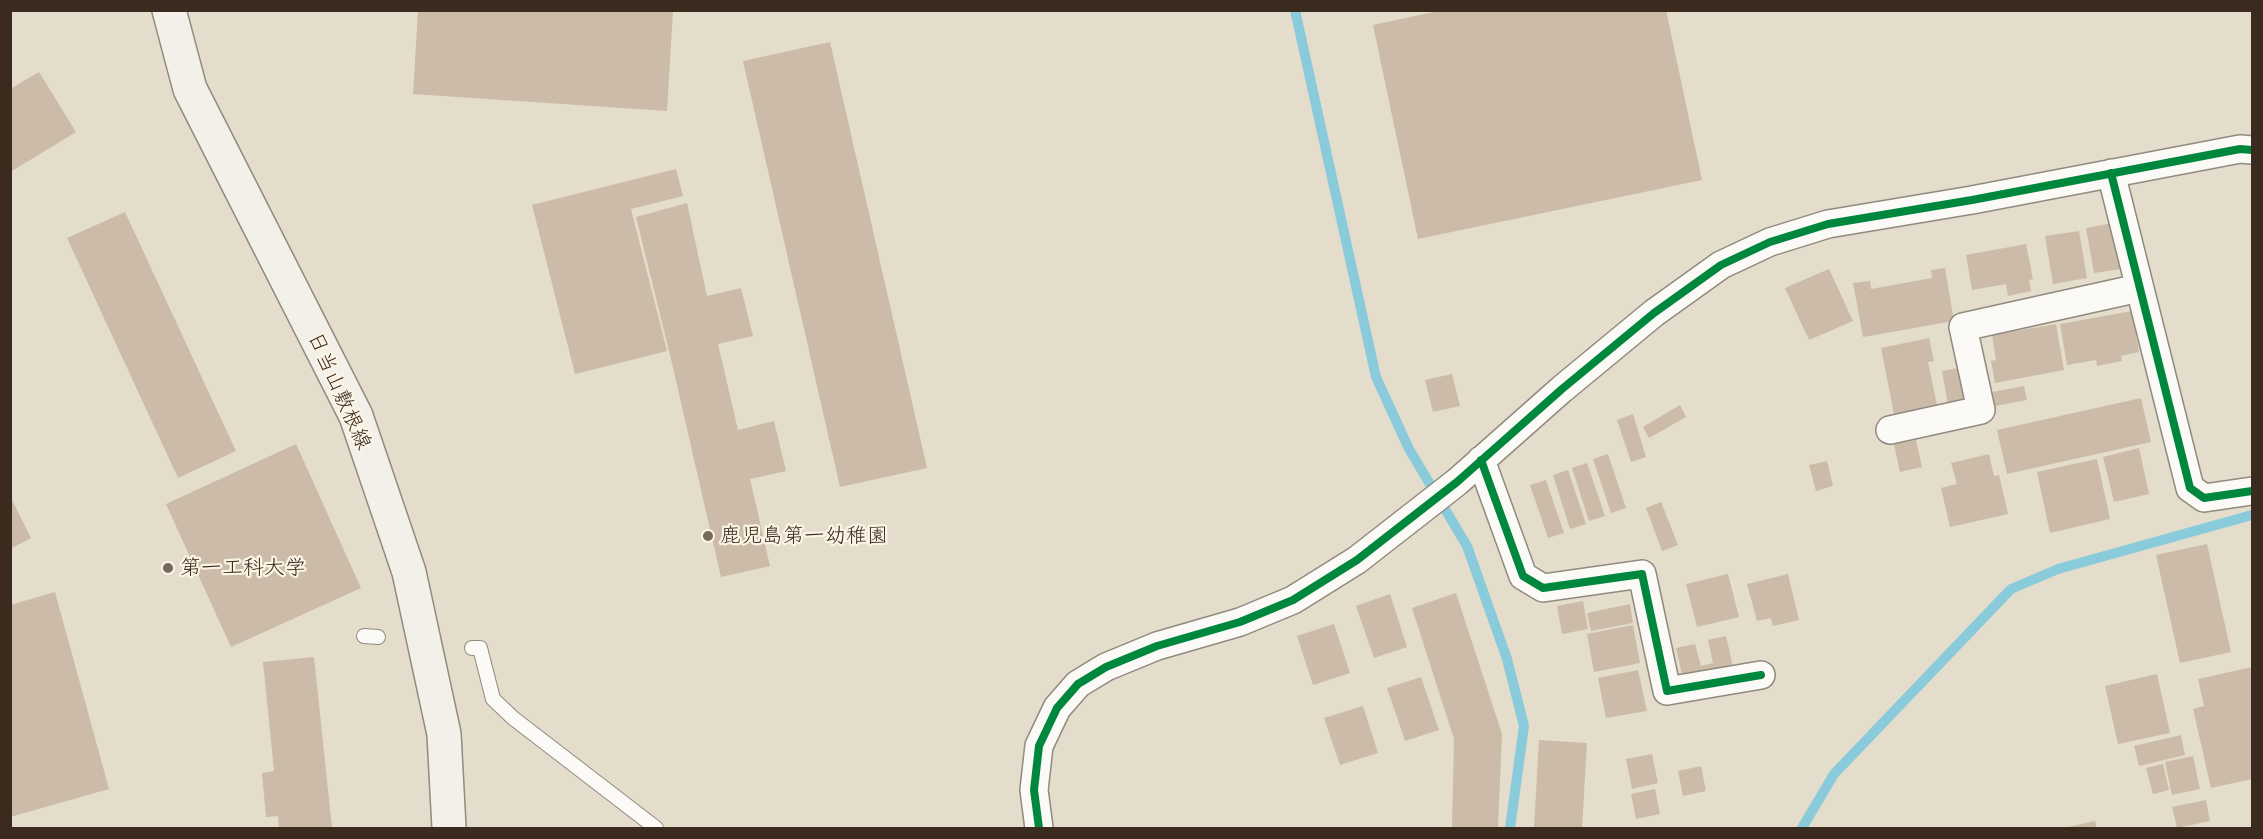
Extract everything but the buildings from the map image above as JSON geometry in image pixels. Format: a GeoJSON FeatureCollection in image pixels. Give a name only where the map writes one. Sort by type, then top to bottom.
{"type":"FeatureCollection","features":[{"type":"Feature","properties":{"kind":"main road","name":"日当山敷根線"},"geometry":{"type":"LineString","coordinates":[[169,10],[190,89],[356,416],[408,572],[444,734],[449,828]]}},
{"type":"Feature","properties":{"kind":"street"},"geometry":{"type":"LineString","coordinates":[[1038,828],[1034,790],[1039,746],[1058,708],[1078,684],[1106,667],[1157,646],[1240,622],[1293,600],[1357,560],[1457,482],[1654,313],[1721,265],[1770,242],[1828,224],[2240,149],[2253,150]]}},
{"type":"Feature","properties":{"kind":"street"},"geometry":{"type":"LineString","coordinates":[[2111,173],[2190,488],[2204,498],[2253,491]]}},
{"type":"Feature","properties":{"kind":"street"},"geometry":{"type":"LineString","coordinates":[[1890,430],[1981,410],[1963,327],[2139,288]]}},
{"type":"Feature","properties":{"kind":"street"},"geometry":{"type":"LineString","coordinates":[[1481,460],[1522,576],[1543,588],[1642,574],[1667,691],[1761,675]]}},
{"type":"Feature","properties":{"kind":"lane"},"geometry":{"type":"LineString","coordinates":[[472,648],[480,648],[493,699],[656,828]]}},
{"type":"Feature","properties":{"kind":"waterway"},"geometry":{"type":"LineString","coordinates":[[1295,10],[1376,377],[1409,449],[1467,546],[1507,659],[1524,726],[1510,828]]}},
{"type":"Feature","properties":{"kind":"waterway"},"geometry":{"type":"LineString","coordinates":[[1802,828],[1834,774],[2011,589],[2058,569],[2252,515]]}},
{"type":"Feature","properties":{"kind":"cycle path"},"geometry":{"type":"LineString","coordinates":[[1039,828],[1034,790],[1039,746],[1057,708],[1078,684],[1106,667],[1157,646],[1240,622],[1293,600],[1357,560],[1457,482],[1562,389],[1654,313],[1721,265],[1770,242],[1828,224],[1972,200],[2240,149],[2252,150]]}},
{"type":"Feature","properties":{"kind":"cycle path"},"geometry":{"type":"LineString","coordinates":[[2111,173],[2190,488],[2204,498],[2252,491]]}},
{"type":"Feature","properties":{"kind":"cycle path"},"geometry":{"type":"LineString","coordinates":[[1481,460],[1523,576],[1543,588],[1642,574],[1667,691],[1761,675]]}},
{"type":"Feature","properties":{"kind":"place","name":"鹿児島第一幼稚園"},"geometry":{"type":"Point","coordinates":[708,536]}},
{"type":"Feature","properties":{"kind":"place","name":"第一工科大学"},"geometry":{"type":"Point","coordinates":[168,568]}}]}
